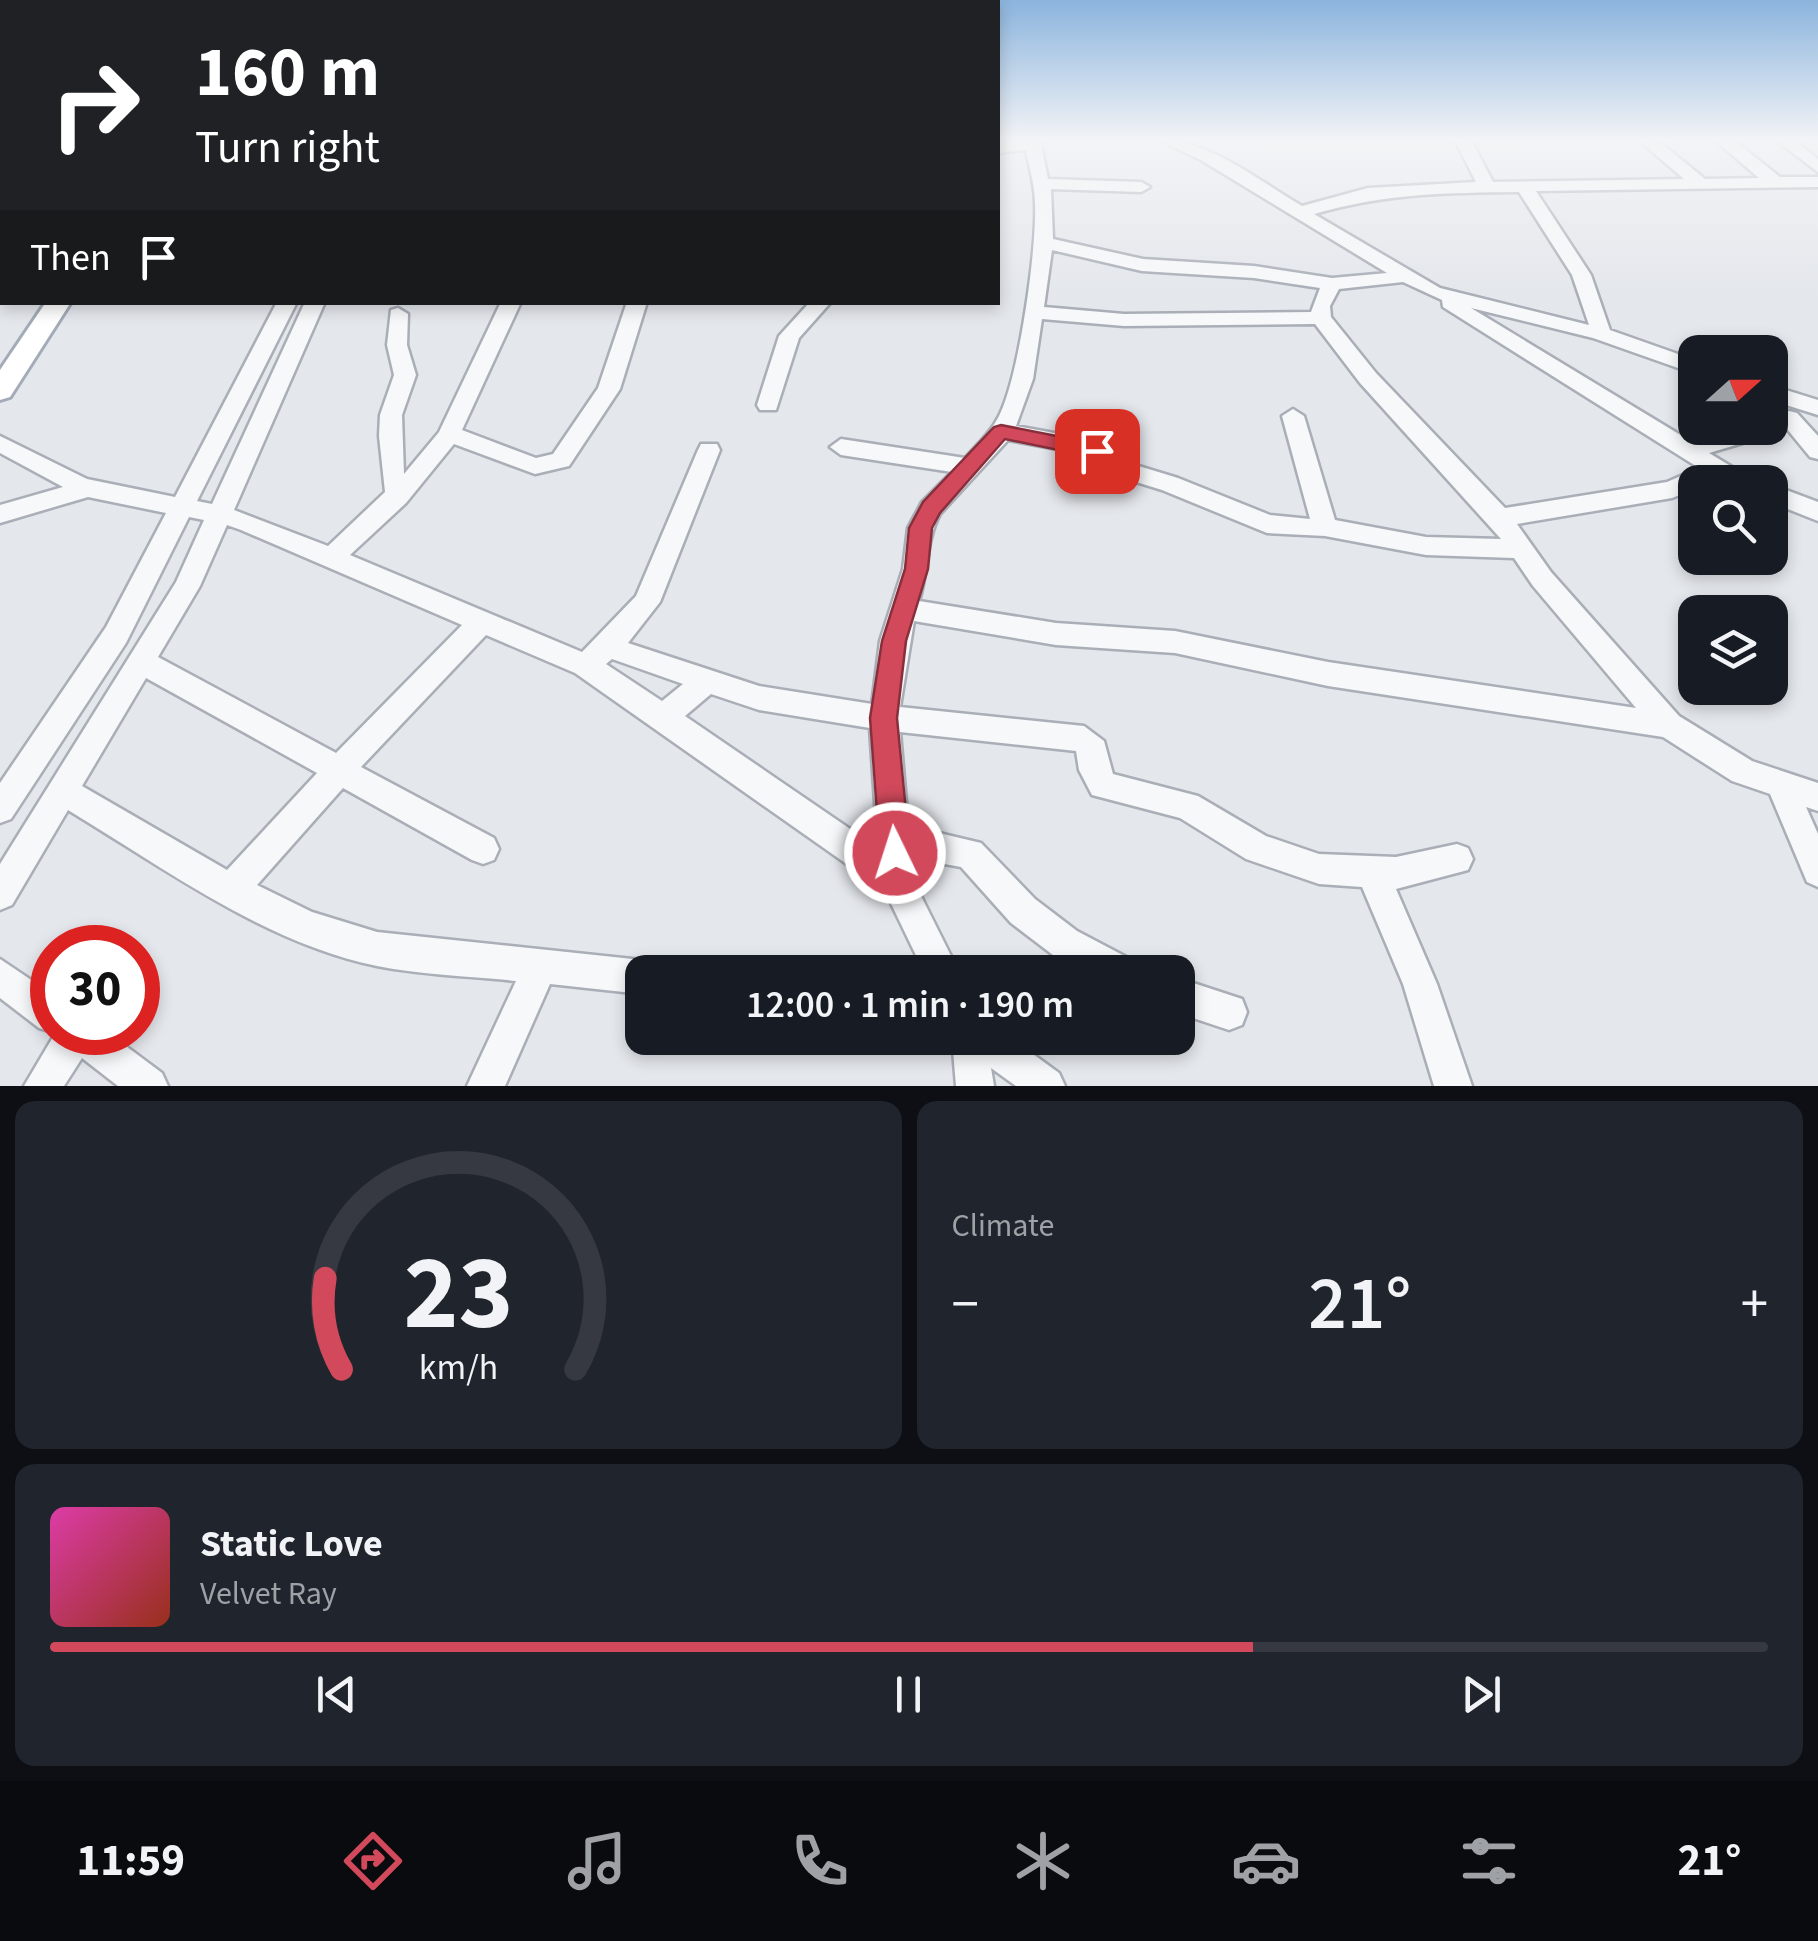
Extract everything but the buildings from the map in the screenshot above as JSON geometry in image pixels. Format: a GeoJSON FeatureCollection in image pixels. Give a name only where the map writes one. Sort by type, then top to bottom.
{"type":"FeatureCollection","features":[{"type":"Feature","properties":{"kind":"main road"},"geometry":{"type":"LineString","coordinates":[[3,373],[37,305]]}},
{"type":"Feature","properties":{"kind":"main road"},"geometry":{"type":"LineString","coordinates":[[3,373],[57,305]]}},
{"type":"Feature","properties":{"kind":"street"},"geometry":{"type":"LineString","coordinates":[[935,955],[896,866],[884,718],[894,641],[916,569],[920,528],[931,508],[1001,432],[1012,413],[1022,379],[1044,242],[1042,191]]}},
{"type":"Feature","properties":{"kind":"street"},"geometry":{"type":"LineString","coordinates":[[1260,191],[1401,277],[1433,292],[1708,465]]}},
{"type":"Feature","properties":{"kind":"street"},"geometry":{"type":"LineString","coordinates":[[1297,214],[1387,191]]}},
{"type":"Feature","properties":{"kind":"street"},"geometry":{"type":"LineString","coordinates":[[1527,191],[1562,238],[1599,317],[1600,334]]}},
{"type":"Feature","properties":{"kind":"street"},"geometry":{"type":"LineString","coordinates":[[1044,242],[1085,248],[1142,265],[1254,272],[1332,284],[1401,277]]}},
{"type":"Feature","properties":{"kind":"street"},"geometry":{"type":"LineString","coordinates":[[1332,284],[1320,306],[1321,318],[1368,378],[1500,518],[1542,579],[1668,726],[1710,754],[1782,786],[1818,797]]}},
{"type":"Feature","properties":{"kind":"street"},"geometry":{"type":"LineString","coordinates":[[1433,292],[1600,334],[1678,361]]}},
{"type":"Feature","properties":{"kind":"street"},"geometry":{"type":"LineString","coordinates":[[0,894],[187,586],[203,510],[286,305]]}},
{"type":"Feature","properties":{"kind":"street"},"geometry":{"type":"LineString","coordinates":[[0,809],[203,510],[312,305]]}},
{"type":"Feature","properties":{"kind":"street"},"geometry":{"type":"LineString","coordinates":[[331,558],[398,497],[449,434],[510,305]]}},
{"type":"Feature","properties":{"kind":"street"},"geometry":{"type":"LineString","coordinates":[[449,434],[535,466],[561,460],[609,389],[635,305]]}},
{"type":"Feature","properties":{"kind":"street"},"geometry":{"type":"LineString","coordinates":[[768,404],[788,336],[819,305]]}},
{"type":"Feature","properties":{"kind":"street"},"geometry":{"type":"LineString","coordinates":[[1032,312],[1124,320],[1321,318]]}},
{"type":"Feature","properties":{"kind":"street"},"geometry":{"type":"LineString","coordinates":[[398,314],[397,345],[404,376],[391,416],[390,436],[398,497]]}},
{"type":"Feature","properties":{"kind":"street"},"geometry":{"type":"LineString","coordinates":[[1293,416],[1323,527]]}},
{"type":"Feature","properties":{"kind":"street"},"geometry":{"type":"LineString","coordinates":[[1686,452],[1789,416],[1818,451]]}},
{"type":"Feature","properties":{"kind":"street"},"geometry":{"type":"LineString","coordinates":[[1001,432],[1095,448],[1099,462],[1170,484],[1267,524],[1323,527],[1426,546],[1522,550]]}},
{"type":"Feature","properties":{"kind":"street"},"geometry":{"type":"LineString","coordinates":[[0,444],[24,452],[86,489],[203,510],[331,558],[585,665],[896,866]]}},
{"type":"Feature","properties":{"kind":"street"},"geometry":{"type":"LineString","coordinates":[[841,447],[968,466]]}},
{"type":"Feature","properties":{"kind":"street"},"geometry":{"type":"LineString","coordinates":[[585,665],[608,646],[647,602],[710,450]]}},
{"type":"Feature","properties":{"kind":"street"},"geometry":{"type":"LineString","coordinates":[[1500,518],[1678,487]]}},
{"type":"Feature","properties":{"kind":"street"},"geometry":{"type":"LineString","coordinates":[[0,514],[86,489]]}},
{"type":"Feature","properties":{"kind":"street"},"geometry":{"type":"LineString","coordinates":[[1788,500],[1818,512]]}},
{"type":"Feature","properties":{"kind":"street"},"geometry":{"type":"LineString","coordinates":[[905,608],[1056,634],[1175,642],[1328,674],[1668,726]]}},
{"type":"Feature","properties":{"kind":"street"},"geometry":{"type":"LineString","coordinates":[[232,890],[338,771],[482,623]]}},
{"type":"Feature","properties":{"kind":"street"},"geometry":{"type":"LineString","coordinates":[[608,646],[760,698],[884,718],[1084,739],[1094,750],[1094,770],[1103,785],[1187,806],[1257,848],[1320,870],[1396,872],[1457,860]]}},
{"type":"Feature","properties":{"kind":"street"},"geometry":{"type":"LineString","coordinates":[[140,661],[483,850]]}},
{"type":"Feature","properties":{"kind":"street"},"geometry":{"type":"LineString","coordinates":[[664,718],[705,682]]}},
{"type":"Feature","properties":{"kind":"street"},"geometry":{"type":"LineString","coordinates":[[1782,786],[1818,870]]}},
{"type":"Feature","properties":{"kind":"street"},"geometry":{"type":"LineString","coordinates":[[64,792],[232,890],[307,927],[377,949],[625,975]]}},
{"type":"Feature","properties":{"kind":"street"},"geometry":{"type":"LineString","coordinates":[[896,866],[939,848],[970,854],[1023,912],[1088,955]]}},
{"type":"Feature","properties":{"kind":"street"},"geometry":{"type":"LineString","coordinates":[[1372,871],[1420,984],[1453,1086]]}},
{"type":"Feature","properties":{"kind":"street"},"geometry":{"type":"LineString","coordinates":[[486,1086],[540,966]]}},
{"type":"Feature","properties":{"kind":"street"},"geometry":{"type":"LineString","coordinates":[[0,976],[30,998]]}},
{"type":"Feature","properties":{"kind":"street"},"geometry":{"type":"LineString","coordinates":[[1195,1001],[1229,1012]]}},
{"type":"Feature","properties":{"kind":"street"},"geometry":{"type":"LineString","coordinates":[[44,1086],[63,1055]]}},
{"type":"Feature","properties":{"kind":"street"},"geometry":{"type":"LineString","coordinates":[[106,1055],[148,1086]]}},
{"type":"Feature","properties":{"kind":"street"},"geometry":{"type":"LineString","coordinates":[[972,1055],[975,1086]]}},
{"type":"Feature","properties":{"kind":"street"},"geometry":{"type":"LineString","coordinates":[[1005,1055],[1046,1086]]}},
{"type":"Feature","properties":{"kind":"route"},"geometry":{"type":"LineString","coordinates":[[895,853],[884,758],[884,718],[894,641],[916,569],[920,528],[931,508],[1001,432],[1097,451]]}}]}
